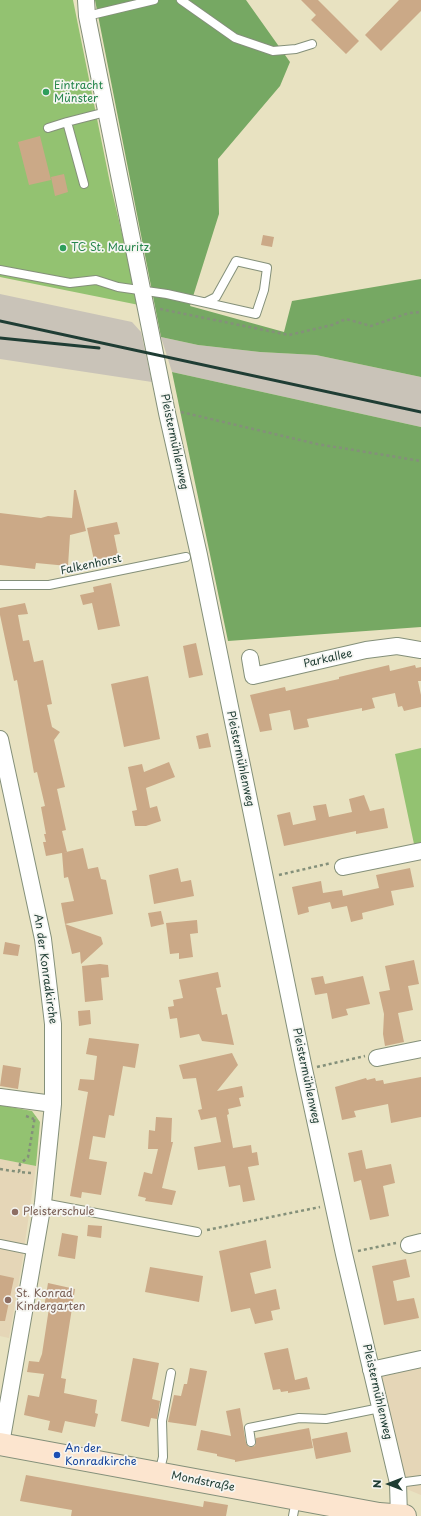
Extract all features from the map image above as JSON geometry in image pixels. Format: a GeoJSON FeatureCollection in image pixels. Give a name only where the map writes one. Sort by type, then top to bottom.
{"type":"FeatureCollection","features":[{"type":"Feature","properties":{"kind":"street","name":"Pleistermühlenweg"},"geometry":{"type":"LineString","coordinates":[[86,0],[87,16],[142,290],[167,412],[199,555],[304,1069],[344,1254],[398,1483],[399,1516]]}},
{"type":"Feature","properties":{"kind":"street","name":"Parkallee"},"geometry":{"type":"LineString","coordinates":[[250,658],[253,676],[366,650],[397,646],[421,650]]}},
{"type":"Feature","properties":{"kind":"street","name":"An der Konradkirche"},"geometry":{"type":"LineString","coordinates":[[0,739],[6,792],[43,939],[53,1024],[46,1104],[46,1175],[43,1203],[0,1444]]}},
{"type":"Feature","properties":{"kind":"street"},"geometry":{"type":"LineString","coordinates":[[343,867],[421,850]]}},
{"type":"Feature","properties":{"kind":"street"},"geometry":{"type":"LineString","coordinates":[[377,1058],[421,1050]]}},
{"type":"Feature","properties":{"kind":"street"},"geometry":{"type":"LineString","coordinates":[[0,1097],[46,1104]]}},
{"type":"Feature","properties":{"kind":"street"},"geometry":{"type":"LineString","coordinates":[[371,1370],[421,1359]]}},
{"type":"Feature","properties":{"kind":"street","name":"Mondstraße"},"geometry":{"type":"LineString","coordinates":[[0,1444],[158,1473],[295,1507],[406,1516]]}},
{"type":"Feature","properties":{"kind":"lane"},"geometry":{"type":"LineString","coordinates":[[87,16],[154,0]]}},
{"type":"Feature","properties":{"kind":"lane"},"geometry":{"type":"LineString","coordinates":[[181,0],[235,38],[273,51],[296,49],[312,44]]}},
{"type":"Feature","properties":{"kind":"lane"},"geometry":{"type":"LineString","coordinates":[[48,128],[106,112]]}},
{"type":"Feature","properties":{"kind":"lane"},"geometry":{"type":"LineString","coordinates":[[67,122],[84,184]]}},
{"type":"Feature","properties":{"kind":"lane"},"geometry":{"type":"LineString","coordinates":[[0,270],[70,283],[96,280],[118,287],[206,302],[256,314],[264,290],[267,268],[236,261],[216,297],[206,302]]}},
{"type":"Feature","properties":{"kind":"lane","name":"Falkenhorst"},"geometry":{"type":"LineString","coordinates":[[0,585],[49,585],[186,557]]}},
{"type":"Feature","properties":{"kind":"lane"},"geometry":{"type":"LineString","coordinates":[[43,1203],[197,1232]]}},
{"type":"Feature","properties":{"kind":"lane"},"geometry":{"type":"LineString","coordinates":[[0,1244],[35,1251]]}},
{"type":"Feature","properties":{"kind":"lane"},"geometry":{"type":"LineString","coordinates":[[158,1473],[163,1457],[162,1421],[171,1373]]}},
{"type":"Feature","properties":{"kind":"lane"},"geometry":{"type":"LineString","coordinates":[[251,1442],[249,1428],[299,1418],[326,1420],[380,1408]]}},
{"type":"Feature","properties":{"kind":"lane"},"geometry":{"type":"LineString","coordinates":[[398,1483],[421,1480]]}},
{"type":"Feature","properties":{"kind":"path"},"geometry":{"type":"LineString","coordinates":[[146,306],[289,335],[332,325],[346,319],[371,326],[409,313],[421,312]]}},
{"type":"Feature","properties":{"kind":"path"},"geometry":{"type":"LineString","coordinates":[[167,412],[186,412],[317,444],[421,461]]}},
{"type":"Feature","properties":{"kind":"path"},"geometry":{"type":"LineString","coordinates":[[265,878],[337,862],[343,867]]}},
{"type":"Feature","properties":{"kind":"path"},"geometry":{"type":"LineString","coordinates":[[304,1069],[370,1055],[377,1058]]}},
{"type":"Feature","properties":{"kind":"path"},"geometry":{"type":"LineString","coordinates":[[19,1172],[20,1164],[28,1157],[46,1104]]}},
{"type":"Feature","properties":{"kind":"path"},"geometry":{"type":"LineString","coordinates":[[0,1169],[46,1175]]}},
{"type":"Feature","properties":{"kind":"path"},"geometry":{"type":"LineString","coordinates":[[197,1232],[334,1204]]}},
{"type":"Feature","properties":{"kind":"path"},"geometry":{"type":"LineString","coordinates":[[344,1254],[406,1241],[415,1243]]}},
{"type":"Feature","properties":{"kind":"shaded area"},"geometry":{"type":"Polygon","coordinates":[[[0,294],[132,322],[141,332],[152,382],[0,359],[0,294]]]}},
{"type":"Feature","properties":{"kind":"shaded area"},"geometry":{"type":"Polygon","coordinates":[[[161,337],[198,345],[260,352],[316,355],[421,377],[421,427],[172,372],[161,337]]]}},
{"type":"Feature","properties":{"kind":"shaded area","name":"Pleisterschule"},"geometry":{"type":"Polygon","coordinates":[[[0,1159],[36,1166],[22,1263],[9,1338],[0,1336],[0,1159]]]}},
{"type":"Feature","properties":{"kind":"shaded area"},"geometry":{"type":"Polygon","coordinates":[[[421,1368],[421,1495],[404,1488],[377,1376],[421,1368]]]}},
{"type":"Feature","properties":{"kind":"green space","name":"Eintracht Münster"},"geometry":{"type":"Polygon","coordinates":[[[0,0],[73,0],[110,183],[139,305],[0,277],[0,0]]]}},
{"type":"Feature","properties":{"kind":"green space"},"geometry":{"type":"Polygon","coordinates":[[[95,0],[246,0],[290,62],[280,86],[218,159],[219,214],[190,306],[284,332],[292,301],[421,279],[421,377],[316,355],[260,352],[198,345],[161,337],[95,0]]]}},
{"type":"Feature","properties":{"kind":"green space"},"geometry":{"type":"Polygon","coordinates":[[[172,372],[421,427],[421,627],[228,641],[172,372]]]}},
{"type":"Feature","properties":{"kind":"green space"},"geometry":{"type":"Polygon","coordinates":[[[421,748],[421,843],[414,844],[395,754],[421,748]]]}},
{"type":"Feature","properties":{"kind":"green space"},"geometry":{"type":"Polygon","coordinates":[[[0,1105],[32,1111],[40,1122],[36,1166],[0,1159],[0,1105]]]}},
{"type":"Feature","properties":{"kind":"building"},"geometry":{"type":"Polygon","coordinates":[[[301,0],[318,0],[359,41],[346,54],[311,20],[316,15],[301,0]]]}},
{"type":"Feature","properties":{"kind":"building"},"geometry":{"type":"Polygon","coordinates":[[[399,0],[421,0],[421,11],[381,51],[365,35],[399,0]]]}},
{"type":"Feature","properties":{"kind":"building"},"geometry":{"type":"Polygon","coordinates":[[[40,136],[51,180],[29,185],[18,142],[40,136]]]}},
{"type":"Feature","properties":{"kind":"building"},"geometry":{"type":"Polygon","coordinates":[[[64,174],[68,192],[55,196],[51,177],[64,174]]]}},
{"type":"Feature","properties":{"kind":"building"},"geometry":{"type":"Polygon","coordinates":[[[263,235],[274,237],[272,247],[261,245],[263,235]]]}},
{"type":"Feature","properties":{"kind":"building"},"geometry":{"type":"Polygon","coordinates":[[[74,490],[76,490],[86,531],[70,535],[68,566],[36,563],[35,569],[0,565],[0,513],[41,518],[48,516],[72,518],[74,490]]]}},
{"type":"Feature","properties":{"kind":"building"},"geometry":{"type":"Polygon","coordinates":[[[117,522],[120,534],[114,535],[118,555],[94,560],[87,528],[117,522]]]}},
{"type":"Feature","properties":{"kind":"building"},"geometry":{"type":"Polygon","coordinates":[[[111,583],[120,626],[98,630],[92,603],[83,605],[80,595],[94,592],[93,587],[111,583]]]}},
{"type":"Feature","properties":{"kind":"building"},"geometry":{"type":"Polygon","coordinates":[[[25,603],[28,614],[18,615],[23,641],[29,640],[34,662],[43,660],[52,704],[47,705],[52,727],[60,732],[54,740],[65,787],[57,789],[66,830],[62,831],[67,852],[46,856],[43,842],[46,842],[44,834],[46,834],[41,807],[45,806],[37,772],[34,773],[17,680],[14,681],[0,615],[0,608],[25,603]]]}},
{"type":"Feature","properties":{"kind":"building"},"geometry":{"type":"Polygon","coordinates":[[[196,643],[203,675],[189,678],[183,646],[196,643]]]}},
{"type":"Feature","properties":{"kind":"building"},"geometry":{"type":"Polygon","coordinates":[[[389,665],[390,671],[415,665],[416,668],[421,667],[421,681],[418,681],[421,695],[421,707],[404,711],[402,706],[398,707],[395,693],[372,698],[375,708],[362,711],[362,708],[307,719],[309,727],[294,730],[290,710],[269,714],[272,730],[260,732],[250,695],[285,687],[286,691],[339,679],[339,677],[389,665]]]}},
{"type":"Feature","properties":{"kind":"building"},"geometry":{"type":"Polygon","coordinates":[[[148,676],[160,739],[124,747],[111,684],[148,676]]]}},
{"type":"Feature","properties":{"kind":"building"},"geometry":{"type":"Polygon","coordinates":[[[208,733],[211,747],[199,749],[196,736],[208,733]]]}},
{"type":"Feature","properties":{"kind":"building"},"geometry":{"type":"Polygon","coordinates":[[[169,762],[175,777],[146,788],[150,808],[157,806],[161,821],[146,826],[135,826],[132,811],[137,810],[128,767],[142,764],[144,772],[169,762]]]}},
{"type":"Feature","properties":{"kind":"building"},"geometry":{"type":"Polygon","coordinates":[[[364,795],[370,811],[384,808],[388,828],[356,834],[356,831],[284,846],[277,815],[290,812],[293,825],[316,820],[313,806],[326,804],[329,817],[352,812],[349,799],[364,795]]]}},
{"type":"Feature","properties":{"kind":"building"},"geometry":{"type":"Polygon","coordinates":[[[83,848],[88,869],[98,867],[101,879],[106,880],[113,914],[65,924],[61,903],[74,901],[68,877],[64,878],[62,853],[83,848]]]}},
{"type":"Feature","properties":{"kind":"building"},"geometry":{"type":"Polygon","coordinates":[[[178,868],[181,882],[191,880],[194,896],[154,904],[149,875],[178,868]]]}},
{"type":"Feature","properties":{"kind":"building"},"geometry":{"type":"Polygon","coordinates":[[[410,868],[414,887],[391,891],[394,905],[362,913],[363,919],[351,922],[347,906],[332,909],[330,902],[308,907],[309,912],[298,915],[292,887],[321,881],[323,893],[342,890],[343,896],[379,888],[376,875],[410,868]]]}},
{"type":"Feature","properties":{"kind":"building"},"geometry":{"type":"Polygon","coordinates":[[[161,911],[164,924],[151,927],[148,913],[161,911]]]}},
{"type":"Feature","properties":{"kind":"building"},"geometry":{"type":"Polygon","coordinates":[[[197,920],[198,933],[190,934],[193,957],[179,959],[179,953],[170,954],[166,923],[197,920]]]}},
{"type":"Feature","properties":{"kind":"building"},"geometry":{"type":"Polygon","coordinates":[[[65,924],[101,937],[103,944],[81,964],[80,952],[72,954],[65,924]]]}},
{"type":"Feature","properties":{"kind":"building"},"geometry":{"type":"Polygon","coordinates":[[[5,942],[20,945],[18,956],[3,954],[5,942]]]}},
{"type":"Feature","properties":{"kind":"building"},"geometry":{"type":"Polygon","coordinates":[[[414,960],[419,984],[408,986],[413,1010],[398,1013],[404,1042],[385,1046],[383,1034],[384,1014],[379,992],[390,990],[385,966],[414,960]]]}},
{"type":"Feature","properties":{"kind":"building"},"geometry":{"type":"Polygon","coordinates":[[[100,964],[108,965],[109,977],[101,978],[103,1000],[85,1002],[82,966],[100,964]]]}},
{"type":"Feature","properties":{"kind":"building"},"geometry":{"type":"Polygon","coordinates":[[[218,972],[221,987],[216,988],[222,1015],[227,1014],[234,1045],[202,1041],[199,1034],[180,1038],[177,1018],[170,1019],[168,1007],[174,1006],[173,1000],[183,998],[179,980],[218,972]]]}},
{"type":"Feature","properties":{"kind":"building"},"geometry":{"type":"Polygon","coordinates":[[[323,976],[325,984],[363,976],[370,1004],[346,1009],[348,1015],[332,1019],[327,993],[315,995],[311,978],[323,976]]]}},
{"type":"Feature","properties":{"kind":"building"},"geometry":{"type":"Polygon","coordinates":[[[90,1010],[91,1024],[79,1026],[78,1011],[90,1010]]]}},
{"type":"Feature","properties":{"kind":"building"},"geometry":{"type":"Polygon","coordinates":[[[89,1038],[139,1044],[135,1068],[123,1066],[114,1116],[109,1115],[105,1138],[93,1136],[89,1159],[107,1162],[101,1195],[82,1192],[81,1198],[70,1196],[88,1092],[78,1090],[80,1079],[94,1080],[97,1056],[86,1054],[89,1038]]]}},
{"type":"Feature","properties":{"kind":"building"},"geometry":{"type":"Polygon","coordinates":[[[232,1053],[238,1065],[217,1091],[242,1086],[244,1097],[239,1098],[241,1106],[228,1109],[229,1114],[227,1115],[233,1148],[251,1145],[252,1153],[257,1152],[259,1165],[248,1167],[255,1200],[243,1202],[240,1185],[229,1187],[225,1166],[198,1170],[194,1147],[221,1142],[216,1117],[201,1120],[198,1110],[202,1109],[196,1078],[183,1079],[179,1065],[232,1053]]]}},
{"type":"Feature","properties":{"kind":"building"},"geometry":{"type":"Polygon","coordinates":[[[3,1065],[21,1068],[18,1089],[0,1086],[3,1065]]]}},
{"type":"Feature","properties":{"kind":"building"},"geometry":{"type":"Polygon","coordinates":[[[421,1077],[421,1117],[391,1123],[388,1104],[354,1111],[356,1117],[342,1120],[335,1087],[366,1078],[367,1080],[375,1078],[376,1081],[383,1080],[384,1084],[421,1077]]]}},
{"type":"Feature","properties":{"kind":"building"},"geometry":{"type":"Polygon","coordinates":[[[156,1117],[172,1118],[171,1142],[173,1142],[162,1188],[176,1191],[172,1205],[145,1201],[146,1198],[138,1196],[144,1172],[152,1174],[158,1149],[148,1149],[149,1130],[155,1131],[156,1117]]]}},
{"type":"Feature","properties":{"kind":"building"},"geometry":{"type":"Polygon","coordinates":[[[362,1150],[366,1169],[391,1164],[395,1183],[383,1186],[389,1216],[370,1220],[361,1180],[354,1182],[348,1153],[362,1150]]]}},
{"type":"Feature","properties":{"kind":"building"},"geometry":{"type":"Polygon","coordinates":[[[88,1225],[102,1226],[101,1238],[87,1236],[88,1225]]]}},
{"type":"Feature","properties":{"kind":"building"},"geometry":{"type":"Polygon","coordinates":[[[62,1233],[78,1236],[75,1259],[58,1256],[62,1233]]]}},
{"type":"Feature","properties":{"kind":"building"},"geometry":{"type":"Polygon","coordinates":[[[266,1240],[271,1268],[250,1273],[255,1294],[276,1289],[280,1309],[271,1311],[273,1320],[255,1324],[250,1308],[231,1312],[219,1251],[266,1240]]]}},
{"type":"Feature","properties":{"kind":"building"},"geometry":{"type":"Polygon","coordinates":[[[406,1259],[410,1277],[393,1281],[397,1301],[414,1298],[419,1318],[384,1325],[372,1266],[406,1259]]]}},
{"type":"Feature","properties":{"kind":"building"},"geometry":{"type":"Polygon","coordinates":[[[150,1267],[203,1276],[199,1302],[145,1292],[150,1267]]]}},
{"type":"Feature","properties":{"kind":"building"},"geometry":{"type":"Polygon","coordinates":[[[0,1275],[14,1278],[5,1321],[0,1321],[0,1275]]]}},
{"type":"Feature","properties":{"kind":"building"},"geometry":{"type":"Polygon","coordinates":[[[48,1283],[75,1289],[61,1378],[66,1379],[64,1393],[97,1400],[95,1413],[98,1414],[95,1427],[65,1421],[62,1433],[48,1430],[50,1421],[24,1415],[28,1395],[39,1397],[44,1374],[27,1372],[29,1361],[39,1362],[42,1354],[49,1308],[44,1307],[48,1283]]]}},
{"type":"Feature","properties":{"kind":"building"},"geometry":{"type":"Polygon","coordinates":[[[288,1348],[295,1380],[307,1377],[310,1389],[288,1393],[288,1391],[281,1392],[280,1389],[273,1390],[264,1353],[288,1348]]]}},
{"type":"Feature","properties":{"kind":"building"},"geometry":{"type":"Polygon","coordinates":[[[133,1358],[159,1363],[152,1399],[160,1401],[157,1419],[151,1418],[149,1427],[121,1421],[133,1358]]]}},
{"type":"Feature","properties":{"kind":"building"},"geometry":{"type":"Polygon","coordinates":[[[190,1368],[207,1371],[196,1426],[168,1422],[174,1395],[181,1396],[184,1384],[187,1384],[190,1368]]]}},
{"type":"Feature","properties":{"kind":"building"},"geometry":{"type":"Polygon","coordinates":[[[240,1408],[246,1443],[249,1447],[255,1446],[256,1438],[309,1428],[313,1448],[235,1462],[235,1460],[217,1456],[217,1454],[197,1450],[201,1430],[231,1436],[226,1411],[240,1408]]]}},
{"type":"Feature","properties":{"kind":"building"},"geometry":{"type":"Polygon","coordinates":[[[347,1432],[351,1452],[316,1459],[312,1439],[347,1432]]]}},
{"type":"Feature","properties":{"kind":"building"},"geometry":{"type":"Polygon","coordinates":[[[26,1475],[203,1507],[204,1501],[228,1505],[226,1516],[71,1516],[72,1510],[20,1501],[26,1475]]]}},
{"type":"Feature","properties":{"kind":"railway"},"geometry":{"type":"LineString","coordinates":[[0,321],[421,412]]}},
{"type":"Feature","properties":{"kind":"railway"},"geometry":{"type":"LineString","coordinates":[[0,338],[99,348]]}},
{"type":"Feature","properties":{"kind":"place","name":"Eintracht Münster"},"geometry":{"type":"Point","coordinates":[46,92]}},
{"type":"Feature","properties":{"kind":"place","name":"TC St. Mauritz"},"geometry":{"type":"Point","coordinates":[63,248]}},
{"type":"Feature","properties":{"kind":"place","name":"Pleisterschule"},"geometry":{"type":"Point","coordinates":[15,1212]}},
{"type":"Feature","properties":{"kind":"place","name":"St. Konrad Kindergarten"},"geometry":{"type":"Point","coordinates":[8,1300]}},
{"type":"Feature","properties":{"kind":"place","name":"An der Konradkirche"},"geometry":{"type":"Point","coordinates":[57,1455]}}]}
